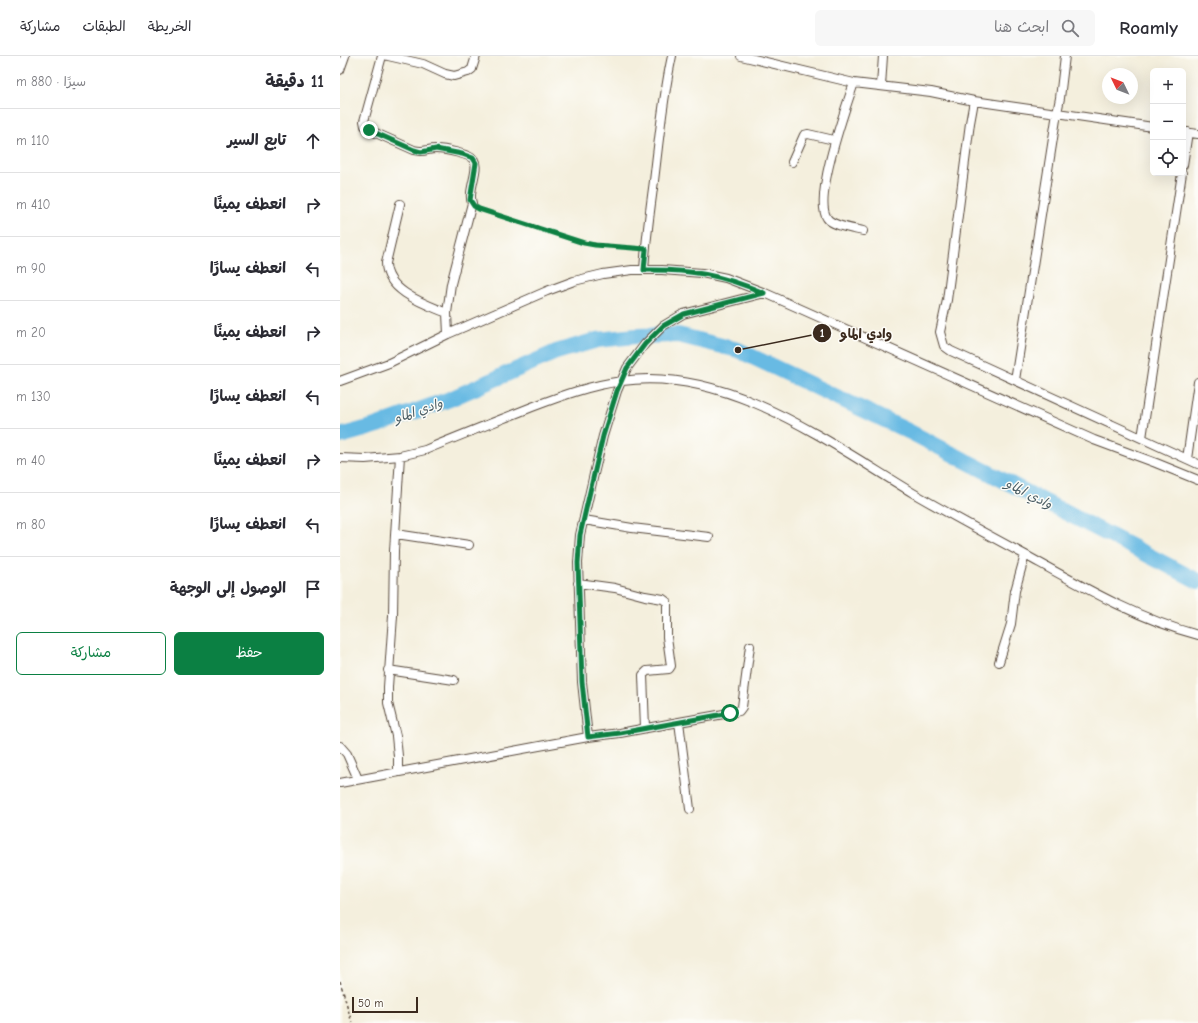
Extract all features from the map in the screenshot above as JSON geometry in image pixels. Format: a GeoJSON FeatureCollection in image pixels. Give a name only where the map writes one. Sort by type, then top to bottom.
{"type":"FeatureCollection","features":[{"type":"Feature","properties":{"kind":"street"},"geometry":{"type":"LineString","coordinates":[[340,70],[345,56]]}},
{"type":"Feature","properties":{"kind":"street"},"geometry":{"type":"LineString","coordinates":[[382,56],[364,120],[365,126],[369,130],[421,152],[436,149],[462,154],[473,158],[476,163],[471,194],[472,203],[451,284],[447,313],[448,334]]}},
{"type":"Feature","properties":{"kind":"street"},"geometry":{"type":"LineString","coordinates":[[388,56],[423,64],[445,74],[454,76],[468,72],[472,69],[476,56]]}},
{"type":"Feature","properties":{"kind":"street"},"geometry":{"type":"LineString","coordinates":[[644,270],[649,210],[662,111],[672,56]]}},
{"type":"Feature","properties":{"kind":"street"},"geometry":{"type":"LineString","coordinates":[[741,56],[854,83],[931,92],[974,102],[1150,127]]}},
{"type":"Feature","properties":{"kind":"street"},"geometry":{"type":"LineString","coordinates":[[881,86],[883,56]]}},
{"type":"Feature","properties":{"kind":"street"},"geometry":{"type":"LineString","coordinates":[[1016,380],[1060,98],[1064,56]]}},
{"type":"Feature","properties":{"kind":"street"},"geometry":{"type":"LineString","coordinates":[[854,83],[834,140],[826,178],[824,213],[827,220],[863,231]]}},
{"type":"Feature","properties":{"kind":"street"},"geometry":{"type":"LineString","coordinates":[[974,102],[946,300],[940,332],[944,346],[951,351],[1198,464]]}},
{"type":"Feature","properties":{"kind":"street"},"geometry":{"type":"LineString","coordinates":[[1186,132],[1198,134]]}},
{"type":"Feature","properties":{"kind":"street"},"geometry":{"type":"LineString","coordinates":[[792,162],[804,135],[808,134],[834,140]]}},
{"type":"Feature","properties":{"kind":"street"},"geometry":{"type":"LineString","coordinates":[[1142,438],[1182,176]]}},
{"type":"Feature","properties":{"kind":"street"},"geometry":{"type":"LineString","coordinates":[[400,204],[386,263],[388,277],[402,291],[429,306],[447,313]]}},
{"type":"Feature","properties":{"kind":"street"},"geometry":{"type":"LineString","coordinates":[[340,381],[389,363],[448,334],[574,281],[618,272],[644,270],[702,273],[726,278],[764,293],[1094,440],[1198,480]]}},
{"type":"Feature","properties":{"kind":"street"},"geometry":{"type":"LineString","coordinates":[[588,737],[582,682],[578,556],[580,535],[603,436],[617,391],[627,368],[645,344],[663,326],[684,314],[764,293]]}},
{"type":"Feature","properties":{"kind":"street"},"geometry":{"type":"LineString","coordinates":[[340,458],[365,459],[400,456],[426,450],[572,392],[622,381],[648,379],[671,380],[702,385],[737,395],[771,410],[802,426],[916,494],[1025,555],[1124,607],[1173,628],[1198,635]]}},
{"type":"Feature","properties":{"kind":"street"},"geometry":{"type":"LineString","coordinates":[[1187,459],[1198,382]]}},
{"type":"Feature","properties":{"kind":"street"},"geometry":{"type":"LineString","coordinates":[[398,772],[396,736],[388,703],[388,670],[393,616],[400,456]]}},
{"type":"Feature","properties":{"kind":"street"},"geometry":{"type":"LineString","coordinates":[[584,520],[647,530],[709,537]]}},
{"type":"Feature","properties":{"kind":"street"},"geometry":{"type":"LineString","coordinates":[[396,534],[469,546]]}},
{"type":"Feature","properties":{"kind":"street"},"geometry":{"type":"LineString","coordinates":[[999,662],[1011,624],[1015,591],[1025,555]]}},
{"type":"Feature","properties":{"kind":"street"},"geometry":{"type":"LineString","coordinates":[[578,583],[615,588],[663,599],[667,602],[667,637],[671,666],[669,669],[647,671],[643,675],[645,728]]}},
{"type":"Feature","properties":{"kind":"street"},"geometry":{"type":"LineString","coordinates":[[340,783],[588,737],[739,711],[742,707],[750,646]]}},
{"type":"Feature","properties":{"kind":"street"},"geometry":{"type":"LineString","coordinates":[[388,670],[454,680]]}},
{"type":"Feature","properties":{"kind":"street"},"geometry":{"type":"LineString","coordinates":[[679,722],[690,809]]}},
{"type":"Feature","properties":{"kind":"street"},"geometry":{"type":"LineString","coordinates":[[340,746],[347,754],[358,779]]}},
{"type":"Feature","properties":{"kind":"path"},"geometry":{"type":"LineString","coordinates":[[472,203],[479,209],[584,243],[646,249]]}},
{"type":"Feature","properties":{"kind":"path"},"geometry":{"type":"LineString","coordinates":[[340,980],[352,1023]]}},
{"type":"Feature","properties":{"kind":"waterway","name":"وادي الماو"},"geometry":{"type":"LineString","coordinates":[[340,436],[372,427],[450,399],[556,352],[597,340],[636,336],[678,335],[738,350],[910,432],[1198,581]]}},
{"type":"Feature","properties":{"kind":"place","name":"وادي الماو"},"geometry":{"type":"Point","coordinates":[738,350]}},
{"type":"Feature","properties":{"kind":"route"},"geometry":{"type":"LineString","coordinates":[[369,130],[421,152],[436,149],[462,154],[473,158],[476,163],[470,200],[474,206],[479,209],[584,243],[646,249],[644,270],[702,273],[726,278],[764,293],[684,314],[663,326],[645,344],[627,368],[617,391],[603,436],[580,535],[578,563],[579,614],[582,682],[588,737],[620,733],[730,713]]}}]}
